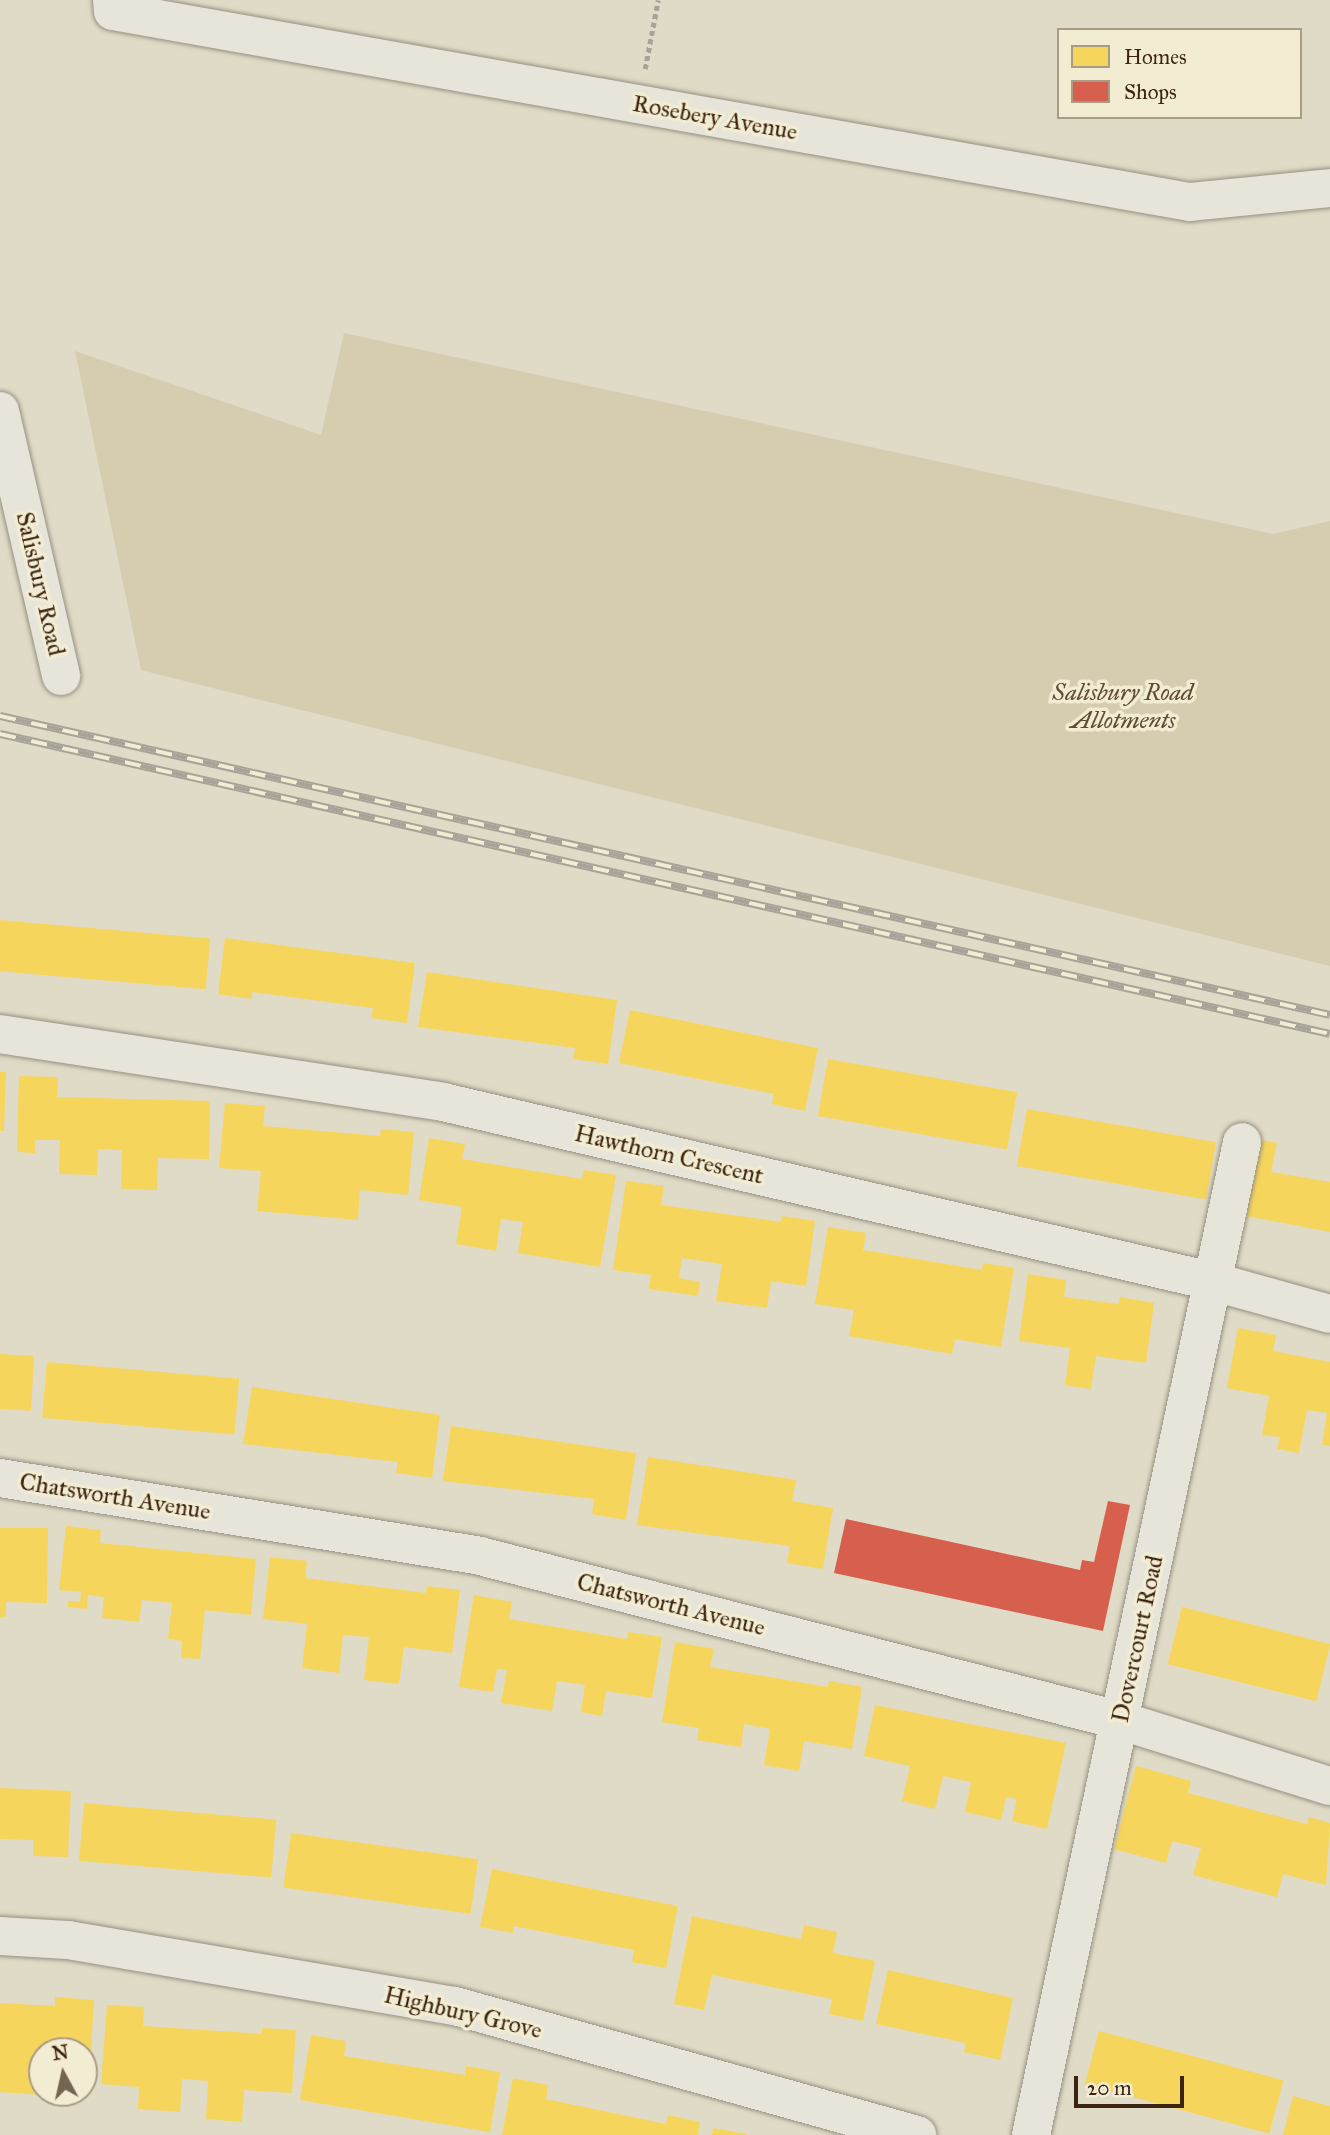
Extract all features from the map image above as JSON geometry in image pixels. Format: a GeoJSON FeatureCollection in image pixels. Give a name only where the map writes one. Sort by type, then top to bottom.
{"type":"FeatureCollection","features":[{"type":"Feature","properties":{"kind":"street","name":"Rosebery Avenue"},"geometry":{"type":"LineString","coordinates":[[112,0],[113,11],[1190,202],[1330,188]]}},
{"type":"Feature","properties":{"kind":"street","name":"Salisbury Road"},"geometry":{"type":"LineString","coordinates":[[0,411],[7,471],[61,676]]}},
{"type":"Feature","properties":{"kind":"street","name":"Hawthorn Crescent"},"geometry":{"type":"LineString","coordinates":[[0,1034],[443,1102],[1211,1281],[1330,1314]]}},
{"type":"Feature","properties":{"kind":"street","name":"Dovercourt Road"},"geometry":{"type":"LineString","coordinates":[[1031,2135],[1122,1721],[1211,1281],[1242,1142]]}},
{"type":"Feature","properties":{"kind":"street","name":"Chatsworth Avenue"},"geometry":{"type":"LineString","coordinates":[[0,1478],[480,1556],[1122,1721],[1330,1786]]}},
{"type":"Feature","properties":{"kind":"street","name":"Highbury Grove"},"geometry":{"type":"LineString","coordinates":[[0,1936],[68,1940],[455,2006],[917,2135]]}},
{"type":"Feature","properties":{"kind":"path"},"geometry":{"type":"LineString","coordinates":[[639,105],[659,0]]}},
{"type":"Feature","properties":{"kind":"green space","name":"Salisbury Road Allotments"},"geometry":{"type":"Polygon","coordinates":[[[344,333],[1273,534],[1330,521],[1330,966],[141,670],[75,351],[321,435],[344,333]]]}},
{"type":"Feature","properties":{"kind":"building: Homes"},"geometry":{"type":"Polygon","coordinates":[[[0,920],[210,938],[206,989],[0,971],[0,920]]]}},
{"type":"Feature","properties":{"kind":"building: Homes"},"geometry":{"type":"Polygon","coordinates":[[[225,938],[415,963],[407,1023],[371,1018],[373,1008],[252,992],[252,999],[218,994],[225,938]]]}},
{"type":"Feature","properties":{"kind":"building: Homes"},"geometry":{"type":"Polygon","coordinates":[[[427,972],[617,1000],[608,1064],[573,1059],[575,1048],[418,1027],[427,972]]]}},
{"type":"Feature","properties":{"kind":"building: Homes"},"geometry":{"type":"Polygon","coordinates":[[[630,1010],[818,1048],[805,1111],[772,1104],[774,1094],[619,1063],[630,1010]]]}},
{"type":"Feature","properties":{"kind":"building: Homes"},"geometry":{"type":"Polygon","coordinates":[[[828,1059],[1017,1092],[1007,1149],[818,1116],[828,1059]]]}},
{"type":"Feature","properties":{"kind":"building: Homes"},"geometry":{"type":"Polygon","coordinates":[[[0,1072],[6,1072],[4,1131],[0,1131],[0,1072]]]}},
{"type":"Feature","properties":{"kind":"building: Homes"},"geometry":{"type":"Polygon","coordinates":[[[19,1076],[58,1077],[57,1097],[210,1101],[209,1159],[158,1158],[157,1190],[121,1189],[122,1150],[98,1149],[97,1175],[59,1174],[60,1140],[35,1140],[35,1153],[17,1152],[19,1076]]]}},
{"type":"Feature","properties":{"kind":"building: Homes"},"geometry":{"type":"Polygon","coordinates":[[[225,1103],[265,1106],[263,1126],[380,1136],[381,1129],[414,1132],[408,1195],[360,1190],[358,1220],[257,1211],[261,1171],[219,1168],[225,1103]]]}},
{"type":"Feature","properties":{"kind":"building: Homes"},"geometry":{"type":"Polygon","coordinates":[[[1027,1109],[1216,1142],[1206,1199],[1017,1166],[1027,1109]]]}},
{"type":"Feature","properties":{"kind":"building: Homes"},"geometry":{"type":"Polygon","coordinates":[[[429,1138],[465,1144],[462,1159],[582,1179],[584,1170],[616,1175],[600,1267],[518,1253],[523,1222],[501,1219],[496,1251],[456,1244],[462,1207],[419,1200],[429,1138]]]}},
{"type":"Feature","properties":{"kind":"building: Homes"},"geometry":{"type":"Polygon","coordinates":[[[1251,1138],[1277,1143],[1271,1172],[1330,1182],[1330,1232],[1236,1214],[1251,1138]]]}},
{"type":"Feature","properties":{"kind":"building: Homes"},"geometry":{"type":"Polygon","coordinates":[[[626,1181],[664,1186],[661,1205],[781,1222],[782,1216],[815,1221],[806,1286],[771,1281],[767,1308],[716,1301],[722,1264],[682,1258],[679,1278],[700,1282],[698,1296],[649,1289],[651,1275],[613,1270],[626,1181]]]}},
{"type":"Feature","properties":{"kind":"building: Homes"},"geometry":{"type":"Polygon","coordinates":[[[828,1227],[866,1233],[863,1250],[982,1270],[983,1263],[1014,1268],[1001,1347],[955,1339],[952,1354],[849,1336],[854,1310],[815,1304],[828,1227]]]}},
{"type":"Feature","properties":{"kind":"building: Homes"},"geometry":{"type":"Polygon","coordinates":[[[1028,1274],[1066,1280],[1064,1297],[1119,1304],[1120,1297],[1154,1303],[1146,1363],[1096,1356],[1091,1389],[1065,1385],[1070,1348],[1019,1341],[1028,1274]]]}},
{"type":"Feature","properties":{"kind":"building: Homes"},"geometry":{"type":"Polygon","coordinates":[[[1238,1328],[1276,1335],[1273,1351],[1330,1362],[1330,1446],[1322,1445],[1327,1413],[1307,1410],[1299,1453],[1277,1449],[1280,1437],[1262,1435],[1269,1396],[1227,1388],[1238,1328]]]}},
{"type":"Feature","properties":{"kind":"building: Homes"},"geometry":{"type":"Polygon","coordinates":[[[0,1354],[34,1356],[31,1411],[0,1409],[0,1354]]]}},
{"type":"Feature","properties":{"kind":"building: Homes"},"geometry":{"type":"Polygon","coordinates":[[[47,1362],[239,1379],[234,1435],[42,1418],[47,1362]]]}},
{"type":"Feature","properties":{"kind":"building: Homes"},"geometry":{"type":"Polygon","coordinates":[[[252,1387],[440,1415],[432,1478],[396,1473],[398,1462],[243,1444],[252,1387]]]}},
{"type":"Feature","properties":{"kind":"building: Homes"},"geometry":{"type":"Polygon","coordinates":[[[451,1426],[636,1453],[626,1520],[592,1514],[594,1499],[443,1481],[451,1426]]]}},
{"type":"Feature","properties":{"kind":"building: Homes"},"geometry":{"type":"Polygon","coordinates":[[[648,1457],[796,1480],[792,1501],[833,1508],[823,1569],[787,1563],[790,1546],[637,1525],[648,1457]]]}},
{"type":"Feature","properties":{"kind":"building: Homes"},"geometry":{"type":"Polygon","coordinates":[[[66,1526],[101,1530],[100,1543],[256,1559],[251,1615],[205,1610],[200,1659],[181,1658],[182,1641],[168,1639],[172,1603],[142,1600],[139,1622],[102,1618],[104,1597],[88,1595],[87,1609],[68,1607],[68,1601],[80,1602],[81,1592],[59,1590],[66,1526]]]}},
{"type":"Feature","properties":{"kind":"building: Homes"},"geometry":{"type":"Polygon","coordinates":[[[0,1528],[48,1528],[47,1603],[6,1602],[6,1617],[0,1617],[0,1528]]]}},
{"type":"Feature","properties":{"kind":"building: Homes"},"geometry":{"type":"Polygon","coordinates":[[[270,1557],[307,1561],[305,1578],[426,1593],[427,1586],[460,1590],[452,1653],[404,1647],[399,1684],[364,1680],[369,1637],[343,1635],[339,1673],[302,1668],[307,1624],[263,1619],[270,1557]]]}},
{"type":"Feature","properties":{"kind":"building: Homes"},"geometry":{"type":"Polygon","coordinates":[[[474,1595],[512,1602],[509,1619],[627,1639],[628,1632],[662,1637],[652,1698],[606,1691],[602,1716],[581,1712],[585,1685],[557,1681],[552,1711],[501,1703],[507,1670],[497,1669],[493,1692],[459,1687],[474,1595]]]}},
{"type":"Feature","properties":{"kind":"building: Homes"},"geometry":{"type":"Polygon","coordinates":[[[1182,1607],[1330,1644],[1316,1701],[1168,1664],[1182,1607]]]}},
{"type":"Feature","properties":{"kind":"building: Homes"},"geometry":{"type":"Polygon","coordinates":[[[675,1642],[714,1649],[710,1667],[828,1687],[829,1681],[862,1687],[852,1749],[804,1741],[799,1771],[764,1765],[770,1729],[744,1724],[741,1747],[697,1740],[699,1728],[662,1722],[675,1642]]]}},
{"type":"Feature","properties":{"kind":"building: Homes"},"geometry":{"type":"Polygon","coordinates":[[[875,1705],[1066,1743],[1047,1829],[1012,1821],[1017,1799],[1006,1797],[1001,1820],[965,1812],[971,1782],[943,1776],[935,1809],[902,1801],[910,1766],[864,1756],[875,1705]]]}},
{"type":"Feature","properties":{"kind":"building: Homes"},"geometry":{"type":"Polygon","coordinates":[[[1136,1766],[1191,1781],[1188,1793],[1307,1824],[1309,1817],[1330,1823],[1326,1885],[1283,1874],[1277,1897],[1193,1875],[1201,1848],[1172,1841],[1166,1863],[1114,1849],[1136,1766]]]}},
{"type":"Feature","properties":{"kind":"building: Homes"},"geometry":{"type":"Polygon","coordinates":[[[0,1788],[71,1791],[68,1857],[33,1856],[33,1840],[0,1839],[0,1788]]]}},
{"type":"Feature","properties":{"kind":"building: Homes"},"geometry":{"type":"Polygon","coordinates":[[[84,1803],[276,1820],[271,1878],[79,1861],[84,1803]]]}},
{"type":"Feature","properties":{"kind":"building: Homes"},"geometry":{"type":"Polygon","coordinates":[[[291,1833],[478,1859],[471,1914],[283,1887],[291,1833]]]}},
{"type":"Feature","properties":{"kind":"building: Homes"},"geometry":{"type":"Polygon","coordinates":[[[492,1869],[678,1906],[666,1968],[632,1962],[634,1950],[514,1926],[513,1933],[480,1927],[492,1869]]]}},
{"type":"Feature","properties":{"kind":"building: Homes"},"geometry":{"type":"Polygon","coordinates":[[[692,1916],[801,1939],[804,1925],[837,1932],[833,1953],[875,1961],[863,2021],[829,2014],[832,1999],[712,1975],[704,2010],[674,2004],[692,1916]]]}},
{"type":"Feature","properties":{"kind":"building: Homes"},"geometry":{"type":"Polygon","coordinates":[[[888,1970],[1013,1998],[1000,2060],[964,2052],[966,2043],[876,2024],[888,1970]]]}},
{"type":"Feature","properties":{"kind":"building: Homes"},"geometry":{"type":"Polygon","coordinates":[[[55,1997],[94,2000],[92,2037],[28,2037],[28,2094],[0,2092],[0,2003],[55,2006],[55,1997]]]}},
{"type":"Feature","properties":{"kind":"building: Homes"},"geometry":{"type":"Polygon","coordinates":[[[107,2005],[144,2007],[143,2026],[262,2034],[262,2028],[296,2030],[292,2093],[244,2090],[242,2122],[206,2119],[208,2081],[182,2079],[180,2112],[138,2109],[139,2087],[101,2084],[107,2005]]]}},
{"type":"Feature","properties":{"kind":"building: Homes"},"geometry":{"type":"Polygon","coordinates":[[[1099,2031],[1283,2080],[1269,2134],[1085,2084],[1099,2031]]]}},
{"type":"Feature","properties":{"kind":"building: Homes"},"geometry":{"type":"Polygon","coordinates":[[[311,2035],[346,2041],[344,2056],[465,2075],[466,2066],[500,2072],[490,2132],[300,2100],[311,2035]]]}},
{"type":"Feature","properties":{"kind":"building: Homes"},"geometry":{"type":"Polygon","coordinates":[[[513,2078],[548,2085],[546,2099],[666,2124],[668,2115],[700,2122],[698,2135],[502,2135],[513,2078]]]}},
{"type":"Feature","properties":{"kind":"building: Homes"},"geometry":{"type":"Polygon","coordinates":[[[1293,2096],[1330,2106],[1330,2135],[1283,2135],[1293,2096]]]}},
{"type":"Feature","properties":{"kind":"building: Homes"},"geometry":{"type":"Polygon","coordinates":[[[713,2128],[747,2134],[747,2135],[712,2135],[713,2128]]]}},
{"type":"Feature","properties":{"kind":"building: Shops"},"geometry":{"type":"Polygon","coordinates":[[[1108,1501],[1130,1505],[1103,1631],[834,1573],[846,1519],[1080,1570],[1082,1560],[1094,1562],[1108,1501]]]}},
{"type":"Feature","properties":{"kind":"railway"},"geometry":{"type":"LineString","coordinates":[[0,716],[1330,1015]]}},
{"type":"Feature","properties":{"kind":"railway"},"geometry":{"type":"LineString","coordinates":[[0,734],[1330,1034]]}}]}
